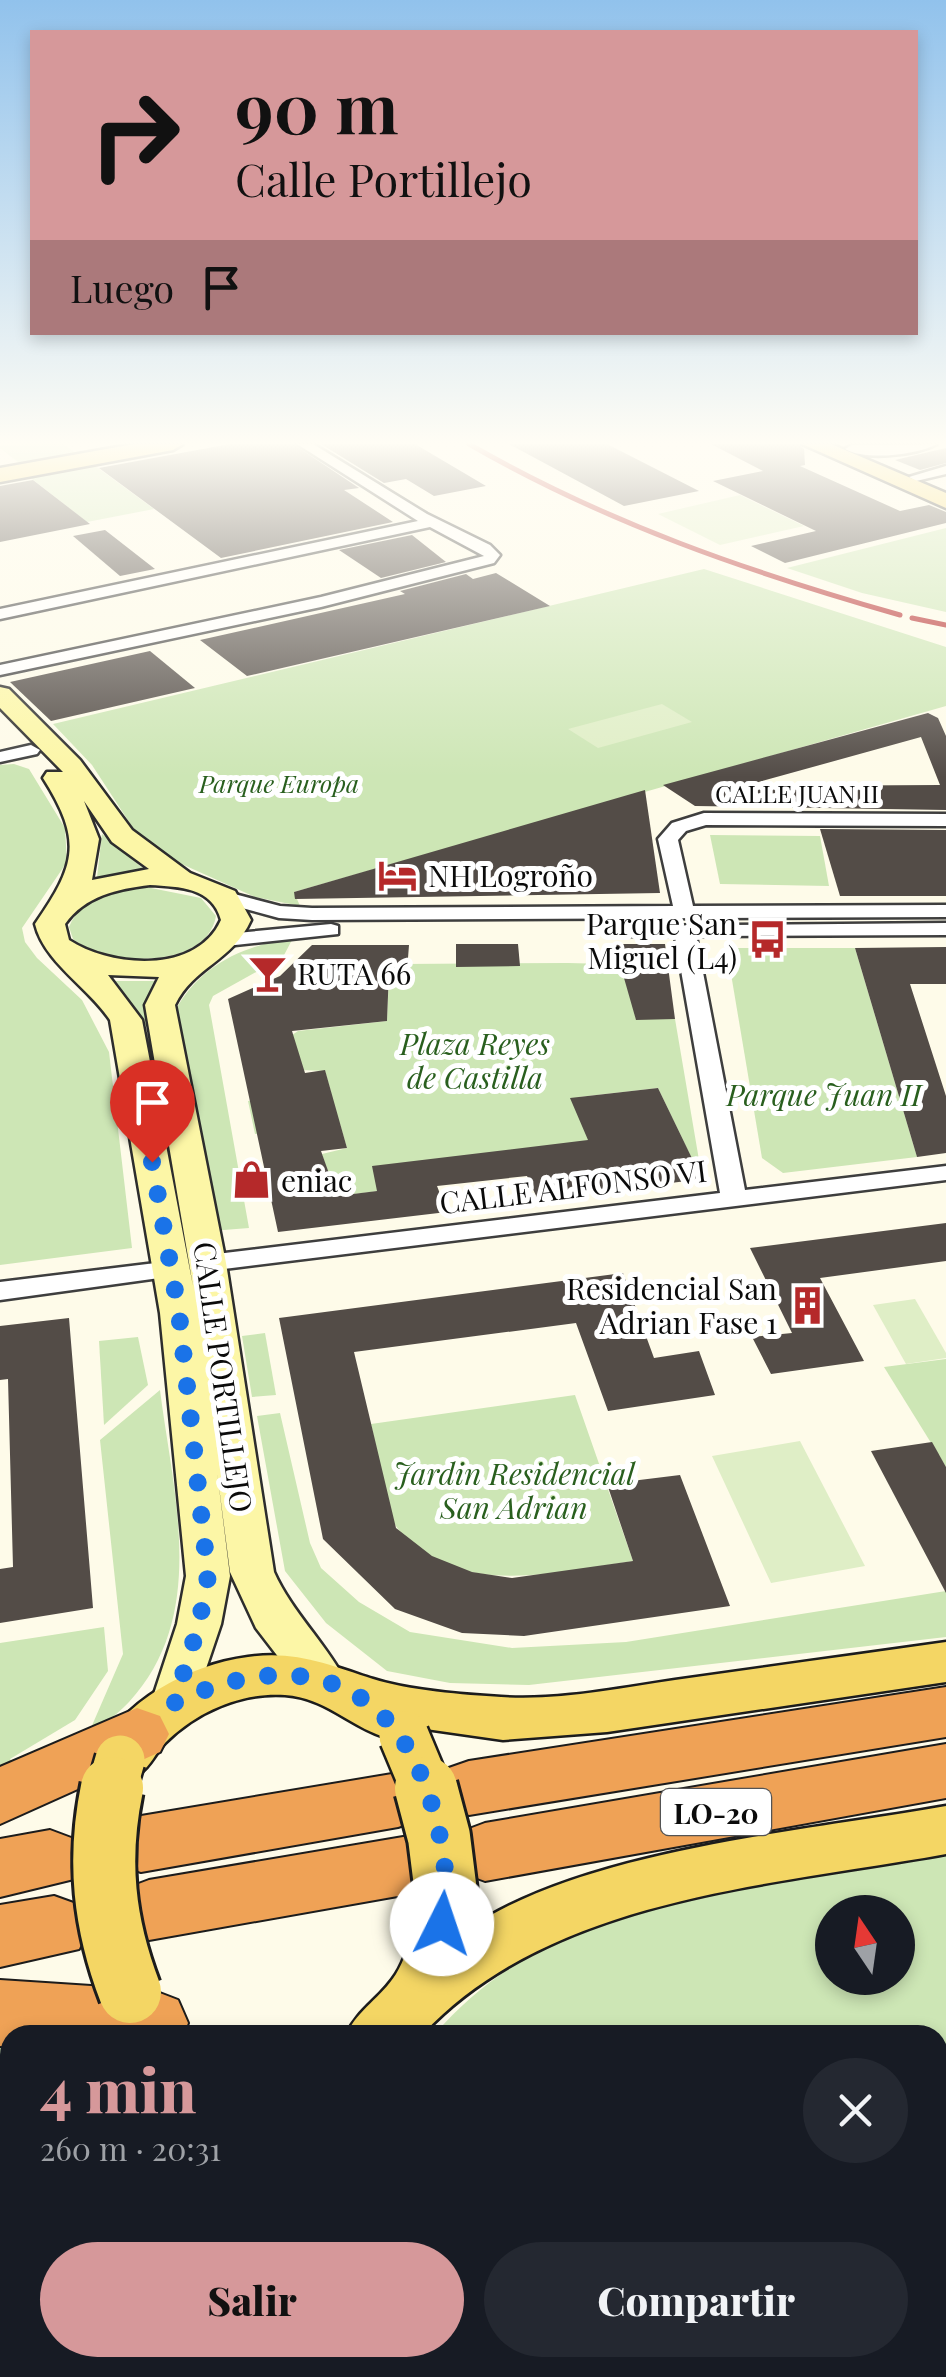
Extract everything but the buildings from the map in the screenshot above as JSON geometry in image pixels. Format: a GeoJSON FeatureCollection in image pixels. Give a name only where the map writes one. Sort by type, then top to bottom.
{"type":"FeatureCollection","features":[{"type":"Feature","properties":{"kind":"highway","name":"LO-20"},"geometry":{"type":"LineString","coordinates":[[469,1788],[942,1715]]}},
{"type":"Feature","properties":{"kind":"highway","name":"LO-20"},"geometry":{"type":"LineString","coordinates":[[149,1910],[447,1872],[942,1715]]}},
{"type":"Feature","properties":{"kind":"highway"},"geometry":{"type":"LineString","coordinates":[[0,1797],[144,1732]]}},
{"type":"Feature","properties":{"kind":"highway"},"geometry":{"type":"LineString","coordinates":[[141,1844],[398,1800]]}},
{"type":"Feature","properties":{"kind":"highway"},"geometry":{"type":"LineString","coordinates":[[0,2013],[150,2017]]}},
{"type":"Feature","properties":{"kind":"main road"},"geometry":{"type":"LineString","coordinates":[[0,694],[71,765],[122,836],[182,880]]}},
{"type":"Feature","properties":{"kind":"main road"},"geometry":{"type":"LineString","coordinates":[[0,720],[31,750],[75,806],[89,850],[80,882],[50,924],[55,944],[70,956],[97,966],[140,970],[216,948],[236,920],[227,898],[218,890],[182,880],[115,882],[66,902]]}},
{"type":"Feature","properties":{"kind":"main road","name":"CALLE PORTILLEJO"},"geometry":{"type":"LineString","coordinates":[[144,1732],[199,1624],[208,1576],[190,1266],[160,1005],[172,980],[216,948]]}},
{"type":"Feature","properties":{"kind":"main road","name":"CALLE PORTILLEJO"},"geometry":{"type":"LineString","coordinates":[[70,956],[104,988],[126,1020],[190,1266],[252,1572],[272,1616],[364,1705]]}},
{"type":"Feature","properties":{"kind":"main road"},"geometry":{"type":"LineString","coordinates":[[150,2017],[111,1936],[100,1850],[104,1805],[144,1732],[209,1686],[246,1676],[284,1674],[364,1705],[503,1719],[607,1711],[942,1715]]}},
{"type":"Feature","properties":{"kind":"main road"},"geometry":{"type":"LineString","coordinates":[[364,1705],[424,1775],[447,1872],[396,2022]]}},
{"type":"Feature","properties":{"kind":"main road"},"geometry":{"type":"LineString","coordinates":[[396,2022],[498,1942],[574,1906],[654,1882],[946,1830]]}},
{"type":"Feature","properties":{"kind":"street"},"geometry":{"type":"LineString","coordinates":[[0,614],[277,555]]}},
{"type":"Feature","properties":{"kind":"street"},"geometry":{"type":"LineString","coordinates":[[0,670],[486,564],[492,555]]}},
{"type":"Feature","properties":{"kind":"street"},"geometry":{"type":"LineString","coordinates":[[2,757],[31,750]]}},
{"type":"Feature","properties":{"kind":"street","name":"CALLE JUAN II"},"geometry":{"type":"LineString","coordinates":[[734,1199],[668,839],[680,827],[704,819],[946,820]]}},
{"type":"Feature","properties":{"kind":"street"},"geometry":{"type":"LineString","coordinates":[[227,898],[299,914],[946,929]]}},
{"type":"Feature","properties":{"kind":"street"},"geometry":{"type":"LineString","coordinates":[[216,948],[310,930],[946,911]]}},
{"type":"Feature","properties":{"kind":"street","name":"CALLE ALFONSO VI"},"geometry":{"type":"LineString","coordinates":[[0,1291],[946,1173]]}},
{"type":"Feature","properties":{"kind":"green space"},"geometry":{"type":"Polygon","coordinates":[[[839,555],[946,555],[946,612],[862,593],[787,568],[839,555]]]}},
{"type":"Feature","properties":{"kind":"green space","name":"Parque Europa"},"geometry":{"type":"Polygon","coordinates":[[[704,569],[946,647],[946,706],[294,892],[300,906],[255,897],[146,848],[92,765],[53,724],[704,569]]]}},
{"type":"Feature","properties":{"kind":"green space"},"geometry":{"type":"Polygon","coordinates":[[[662,704],[692,722],[598,748],[568,729],[662,704]]]}},
{"type":"Feature","properties":{"kind":"green space"},"geometry":{"type":"Polygon","coordinates":[[[0,765],[29,769],[65,828],[67,862],[22,928],[25,942],[37,958],[82,1000],[109,1052],[132,1248],[0,1265],[0,765]]]}},
{"type":"Feature","properties":{"kind":"green space"},"geometry":{"type":"Polygon","coordinates":[[[102,834],[145,870],[97,877],[102,834]]]}},
{"type":"Feature","properties":{"kind":"green space"},"geometry":{"type":"Polygon","coordinates":[[[710,835],[820,836],[829,886],[720,884],[710,835]]]}},
{"type":"Feature","properties":{"kind":"green space"},"geometry":{"type":"Polygon","coordinates":[[[146,887],[201,898],[216,916],[209,934],[176,954],[153,958],[108,955],[73,939],[69,927],[82,908],[101,896],[146,887]]]}},
{"type":"Feature","properties":{"kind":"green space"},"geometry":{"type":"Polygon","coordinates":[[[293,938],[283,957],[213,996],[209,1005],[249,1228],[211,1231],[175,1011],[197,981],[224,960],[257,946],[293,938]]]}},
{"type":"Feature","properties":{"kind":"green space","name":"Parque Juan II"},"geometry":{"type":"Polygon","coordinates":[[[738,948],[855,948],[917,1157],[783,1173],[762,1158],[728,956],[738,948]]]}},
{"type":"Feature","properties":{"kind":"green space","name":"Plaza Reyes de Castilla"},"geometry":{"type":"Polygon","coordinates":[[[402,964],[608,964],[624,971],[636,1019],[675,1019],[699,1160],[693,1161],[658,1088],[579,1097],[640,1148],[336,1196],[322,1154],[347,1148],[340,1124],[255,1134],[248,1101],[331,1092],[325,1071],[301,1070],[292,1035],[298,1031],[387,1021],[389,975],[406,971],[402,964]]]}},
{"type":"Feature","properties":{"kind":"green space"},"geometry":{"type":"Polygon","coordinates":[[[111,981],[157,981],[144,1037],[111,981]]]}},
{"type":"Feature","properties":{"kind":"green space"},"geometry":{"type":"Polygon","coordinates":[[[915,1299],[946,1358],[906,1364],[873,1305],[915,1299]]]}},
{"type":"Feature","properties":{"kind":"green space"},"geometry":{"type":"Polygon","coordinates":[[[265,1333],[276,1395],[252,1397],[242,1336],[265,1333]]]}},
{"type":"Feature","properties":{"kind":"green space"},"geometry":{"type":"Polygon","coordinates":[[[138,1337],[148,1385],[104,1425],[99,1341],[138,1337]]]}},
{"type":"Feature","properties":{"kind":"green space"},"geometry":{"type":"Polygon","coordinates":[[[946,1359],[946,1467],[884,1367],[946,1359]]]}},
{"type":"Feature","properties":{"kind":"green space"},"geometry":{"type":"Polygon","coordinates":[[[160,1390],[179,1552],[177,1592],[169,1631],[154,1668],[129,1702],[87,1737],[123,1654],[100,1440],[160,1390]]]}},
{"type":"Feature","properties":{"kind":"green space","name":"Jardin Residencial San Adrian"},"geometry":{"type":"Polygon","coordinates":[[[575,1395],[633,1561],[541,1574],[478,1573],[448,1566],[421,1551],[398,1529],[385,1495],[371,1424],[575,1395]]]}},
{"type":"Feature","properties":{"kind":"green space"},"geometry":{"type":"Polygon","coordinates":[[[280,1413],[310,1543],[321,1568],[359,1602],[410,1632],[512,1648],[626,1642],[946,1591],[946,1637],[529,1685],[450,1683],[387,1671],[326,1623],[285,1571],[257,1416],[280,1413]]]}},
{"type":"Feature","properties":{"kind":"green space"},"geometry":{"type":"Polygon","coordinates":[[[800,1441],[865,1566],[771,1583],[712,1456],[800,1441]]]}},
{"type":"Feature","properties":{"kind":"green space"},"geometry":{"type":"Polygon","coordinates":[[[104,1627],[108,1671],[75,1720],[10,1759],[25,1776],[0,1784],[0,1643],[104,1627]]]}},
{"type":"Feature","properties":{"kind":"green space"},"geometry":{"type":"Polygon","coordinates":[[[946,1846],[946,2025],[444,2025],[485,1986],[542,1949],[604,1920],[670,1898],[946,1846]]]}},
{"type":"Feature","properties":{"kind":"railway"},"geometry":{"type":"LineString","coordinates":[[711,555],[900,615]]}},
{"type":"Feature","properties":{"kind":"railway"},"geometry":{"type":"LineString","coordinates":[[912,618],[946,625]]}},
{"type":"Feature","properties":{"kind":"place","name":"NH Logroño"},"geometry":{"type":"Point","coordinates":[398,875]}},
{"type":"Feature","properties":{"kind":"place","name":"Parque San Miguel (L4)"},"geometry":{"type":"Point","coordinates":[767,940]}},
{"type":"Feature","properties":{"kind":"place","name":"RUTA 66"},"geometry":{"type":"Point","coordinates":[267,973]}},
{"type":"Feature","properties":{"kind":"place","name":"eniac"},"geometry":{"type":"Point","coordinates":[251,1180]}},
{"type":"Feature","properties":{"kind":"place","name":"Residencial San Adrian Fase 1"},"geometry":{"type":"Point","coordinates":[807,1305]}},
{"type":"Feature","properties":{"kind":"route"},"geometry":{"type":"LineString","coordinates":[[152,1162],[179,1313],[208,1576],[199,1624],[174,1703],[209,1686],[246,1676],[284,1674],[322,1680],[368,1700],[404,1736],[424,1775],[442,1844],[447,1901],[442,1924]]}}]}
